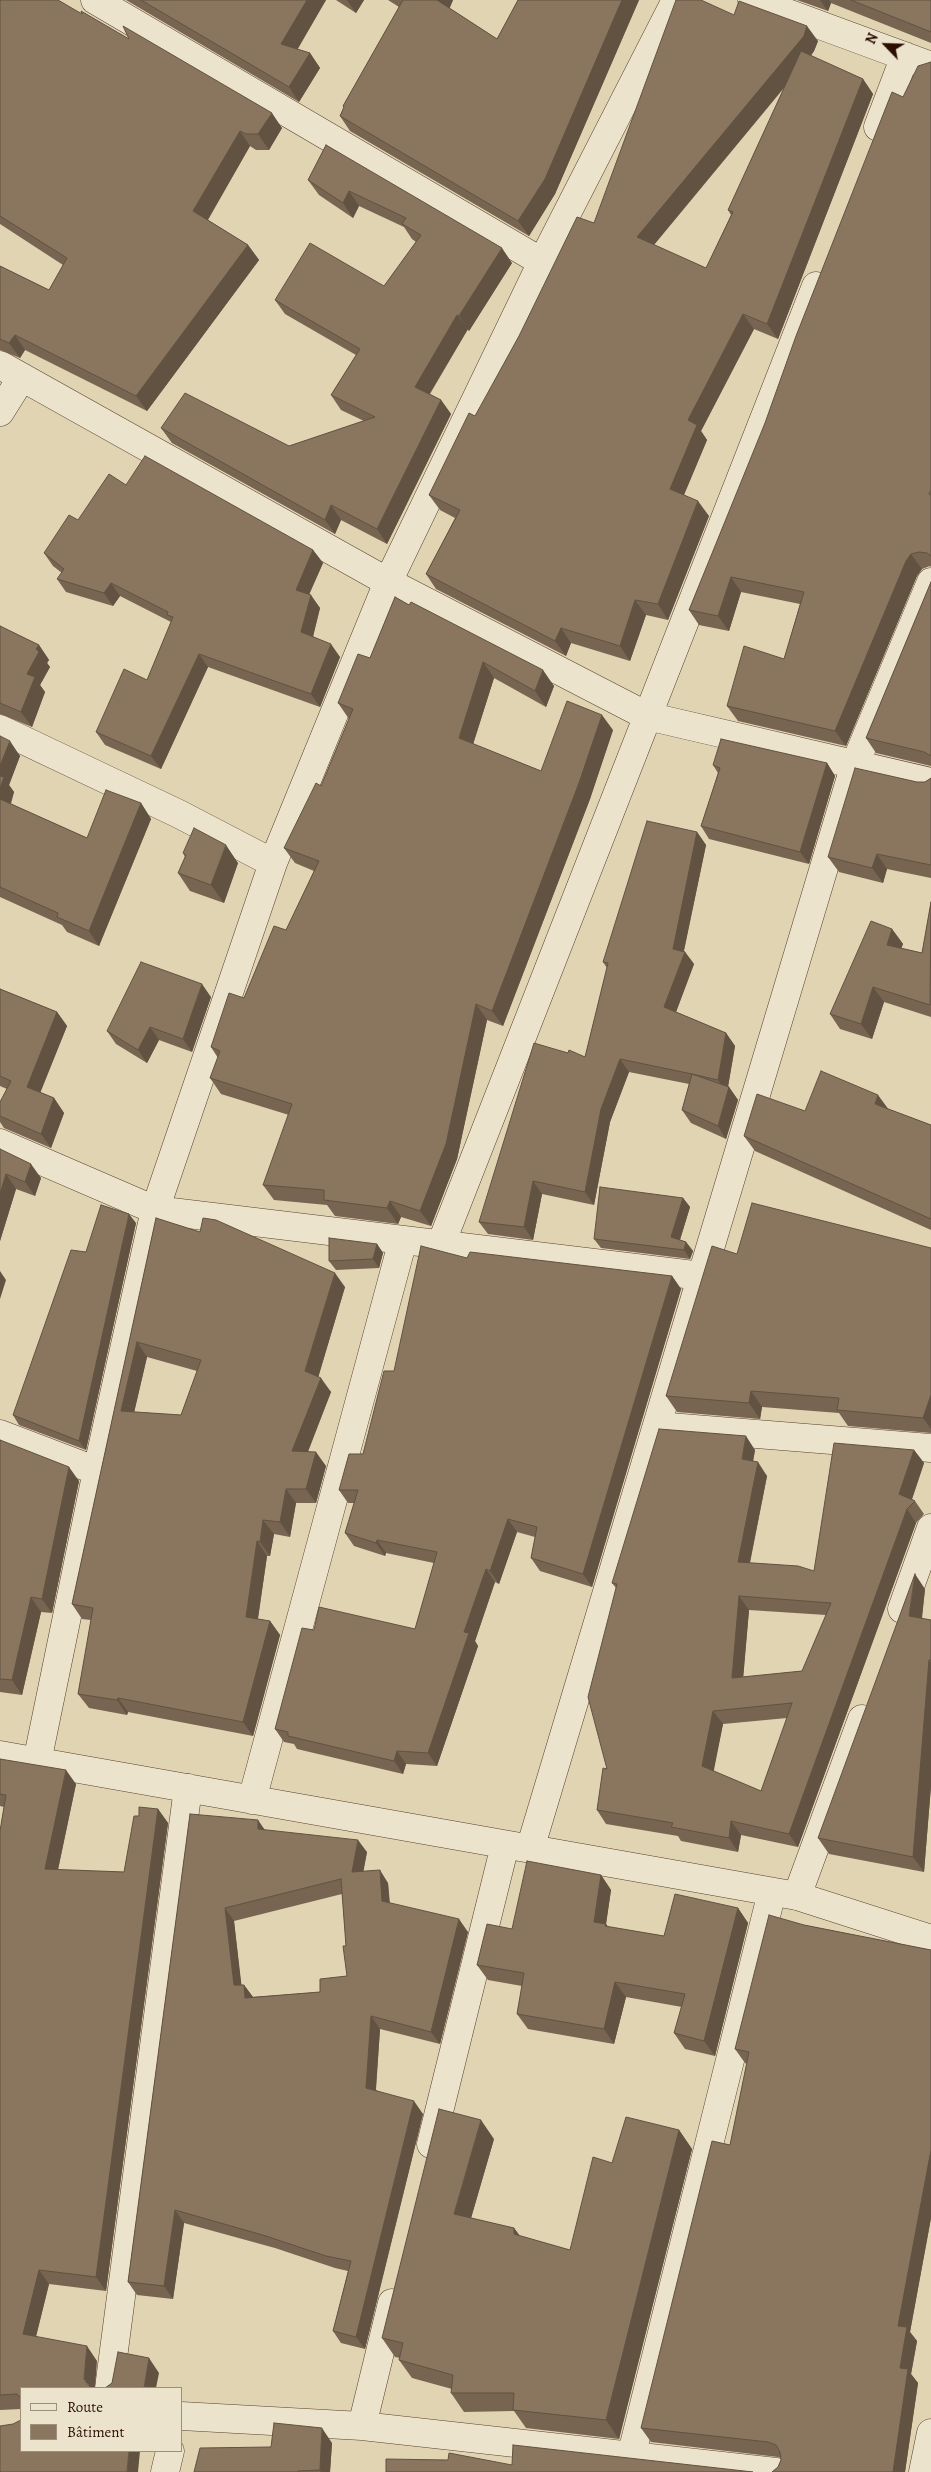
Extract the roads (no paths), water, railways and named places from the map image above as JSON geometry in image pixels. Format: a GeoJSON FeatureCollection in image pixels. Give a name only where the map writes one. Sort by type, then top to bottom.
{"type":"FeatureCollection","features":[{"type":"Feature","properties":{"kind":"street"},"geometry":{"type":"LineString","coordinates":[[95,0],[542,262]]}},
{"type":"Feature","properties":{"kind":"street"},"geometry":{"type":"LineString","coordinates":[[37,1762],[97,1471],[156,1210],[273,864],[388,582],[542,262],[676,0]]}},
{"type":"Feature","properties":{"kind":"street"},"geometry":{"type":"LineString","coordinates":[[752,0],[931,66]]}},
{"type":"Feature","properties":{"kind":"street"},"geometry":{"type":"LineString","coordinates":[[869,149],[905,56]]}},
{"type":"Feature","properties":{"kind":"street"},"geometry":{"type":"LineString","coordinates":[[441,1244],[826,261]]}},
{"type":"Feature","properties":{"kind":"street"},"geometry":{"type":"LineString","coordinates":[[0,412],[11,371],[388,582],[648,716],[931,782]]}},
{"type":"Feature","properties":{"kind":"street"},"geometry":{"type":"LineString","coordinates":[[426,2164],[518,1847],[657,1426],[855,764],[931,582]]}},
{"type":"Feature","properties":{"kind":"street"},"geometry":{"type":"LineString","coordinates":[[0,729],[179,814],[273,864]]}},
{"type":"Feature","properties":{"kind":"street"},"geometry":{"type":"LineString","coordinates":[[0,1143],[156,1210],[702,1276]]}},
{"type":"Feature","properties":{"kind":"street"},"geometry":{"type":"LineString","coordinates":[[252,1800],[403,1240]]}},
{"type":"Feature","properties":{"kind":"street"},"geometry":{"type":"LineString","coordinates":[[657,1426],[931,1448]]}},
{"type":"Feature","properties":{"kind":"street"},"geometry":{"type":"LineString","coordinates":[[0,1434],[97,1471]]}},
{"type":"Feature","properties":{"kind":"street"},"geometry":{"type":"LineString","coordinates":[[892,1635],[931,1528]]}},
{"type":"Feature","properties":{"kind":"street"},"geometry":{"type":"LineString","coordinates":[[631,2457],[784,1894],[870,1698]]}},
{"type":"Feature","properties":{"kind":"street"},"geometry":{"type":"LineString","coordinates":[[0,1755],[784,1894],[931,1939]]}},
{"type":"Feature","properties":{"kind":"street"},"geometry":{"type":"LineString","coordinates":[[109,2387],[188,1788]]}},
{"type":"Feature","properties":{"kind":"street"},"geometry":{"type":"LineString","coordinates":[[362,2426],[398,2280]]}},
{"type":"Feature","properties":{"kind":"street"},"geometry":{"type":"LineString","coordinates":[[182,2416],[362,2426],[776,2472]]}},
{"type":"Feature","properties":{"kind":"street"},"geometry":{"type":"LineString","coordinates":[[923,2472],[931,2432]]}},
{"type":"Feature","properties":{"kind":"street"},"geometry":{"type":"LineString","coordinates":[[165,2472],[170,2452]]}}]}
